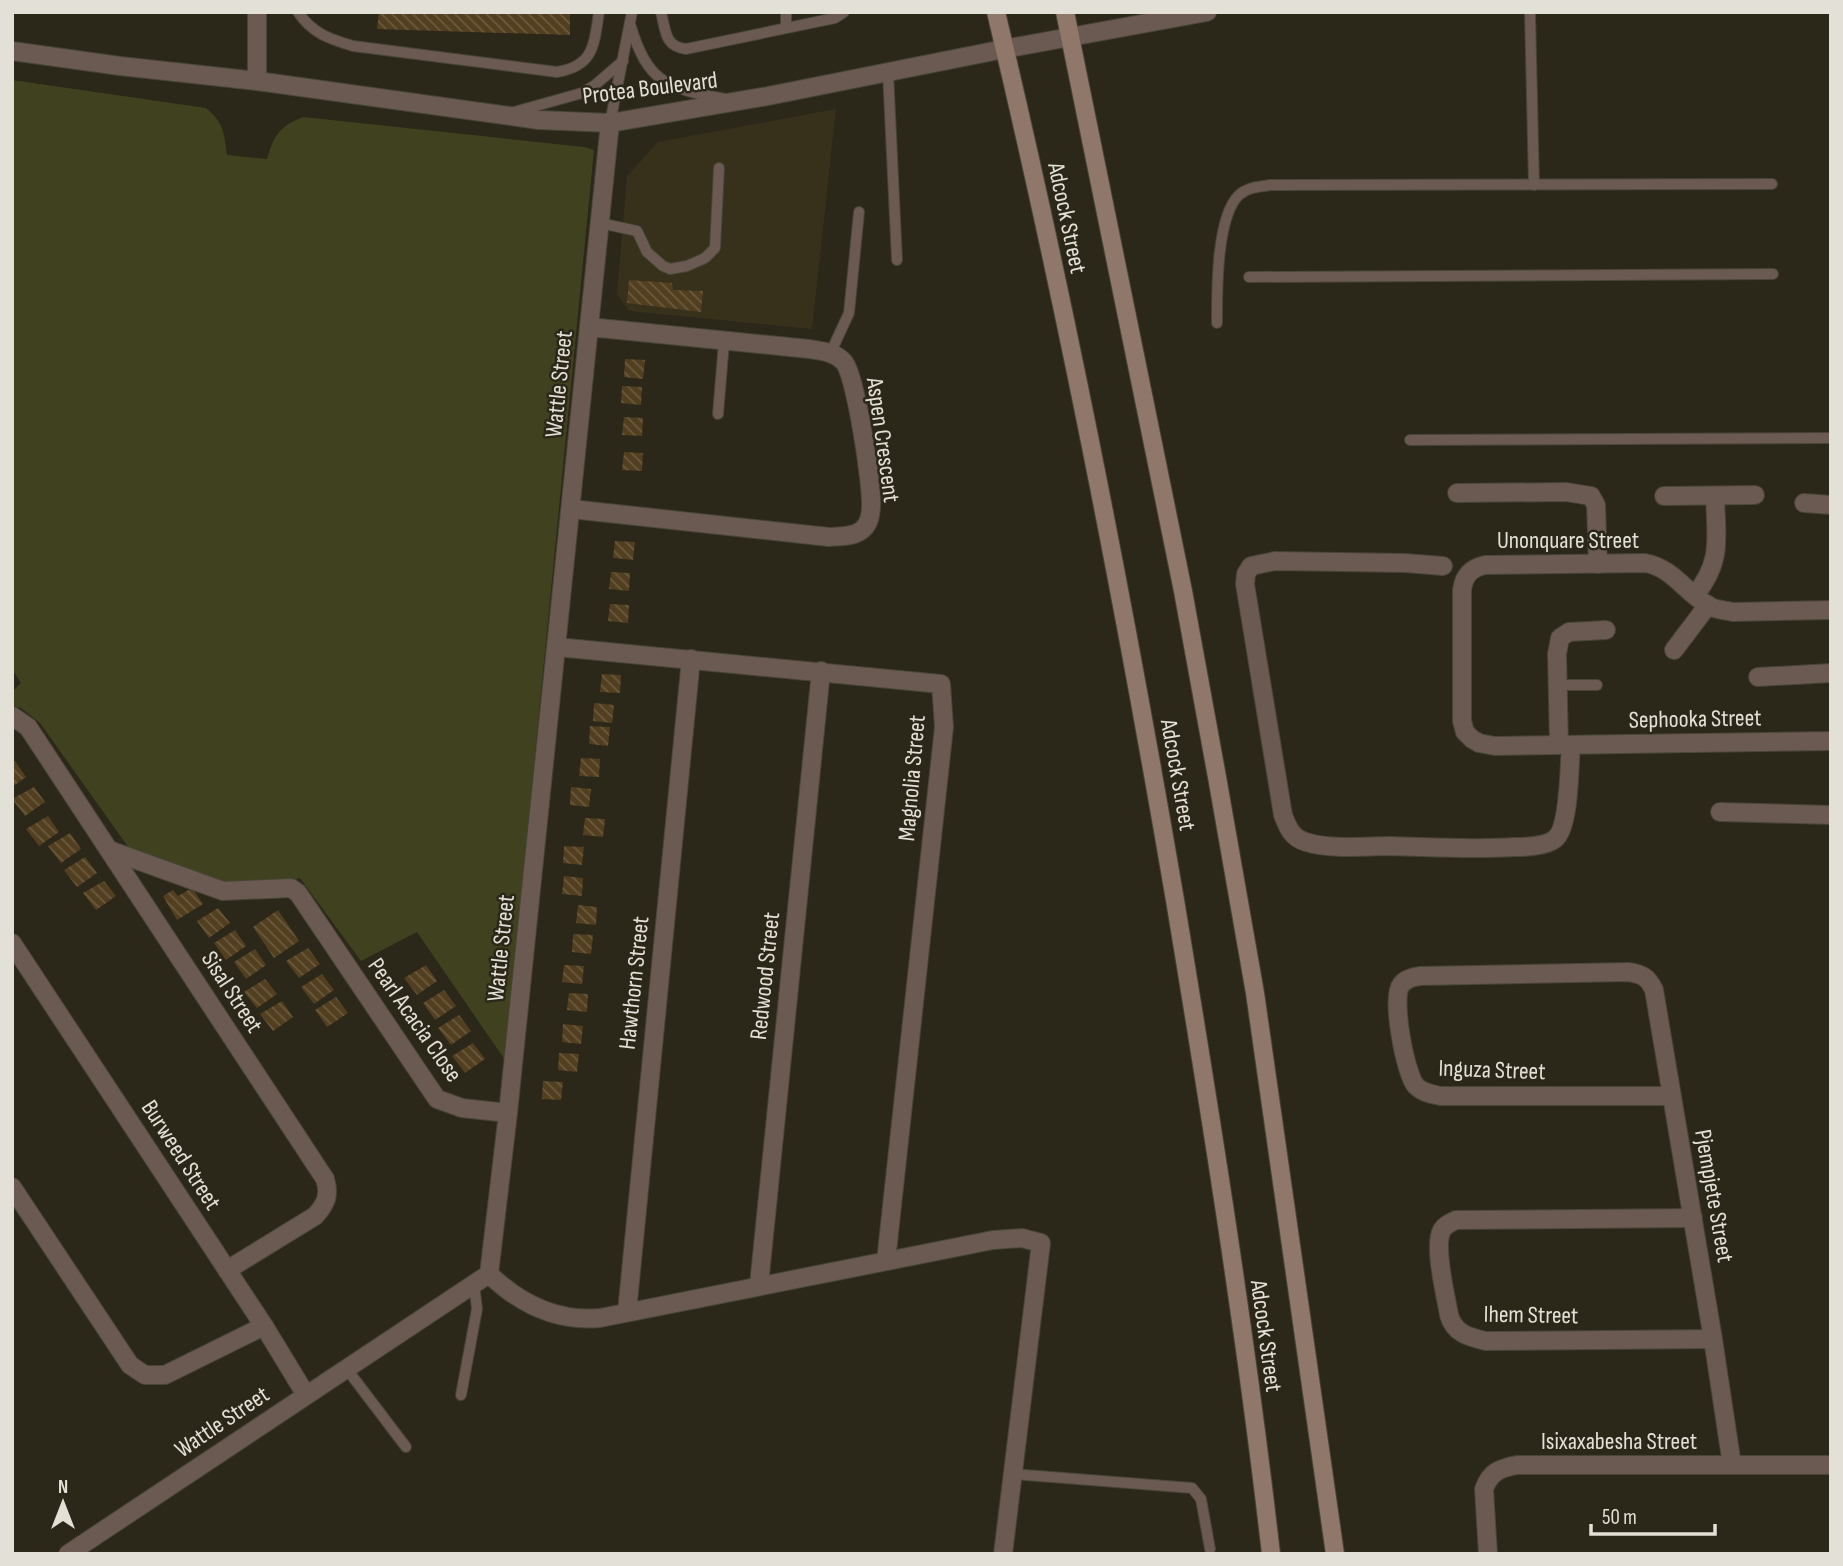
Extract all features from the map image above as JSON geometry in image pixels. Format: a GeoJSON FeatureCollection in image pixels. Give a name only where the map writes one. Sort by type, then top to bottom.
{"type":"FeatureCollection","features":[{"type":"Feature","properties":{"kind":"main road","name":"Adcock Street"},"geometry":{"type":"LineString","coordinates":[[996,12],[1089,437],[1146,729],[1233,1271],[1271,1554]]}},
{"type":"Feature","properties":{"kind":"main road","name":"Adcock Street"},"geometry":{"type":"LineString","coordinates":[[1065,12],[1183,591],[1252,980],[1335,1554]]}},
{"type":"Feature","properties":{"kind":"street"},"geometry":{"type":"LineString","coordinates":[[257,12],[257,81]]}},
{"type":"Feature","properties":{"kind":"street","name":"Protea Boulevard"},"geometry":{"type":"LineString","coordinates":[[12,51],[563,123],[610,123],[736,102],[1207,12]]}},
{"type":"Feature","properties":{"kind":"street","name":"Wattle Street"},"geometry":{"type":"LineString","coordinates":[[68,1554],[345,1367],[482,1279],[508,1113],[610,123]]}},
{"type":"Feature","properties":{"kind":"street"},"geometry":{"type":"LineString","coordinates":[[589,327],[809,349],[830,354]]}},
{"type":"Feature","properties":{"kind":"street","name":"Aspen Crescent"},"geometry":{"type":"LineString","coordinates":[[571,509],[829,537],[858,533],[866,526],[870,516],[870,493],[850,373],[845,363],[830,354]]}},
{"type":"Feature","properties":{"kind":"street"},"geometry":{"type":"LineString","coordinates":[[1457,493],[1566,492],[1591,496],[1596,505],[1598,564]]}},
{"type":"Feature","properties":{"kind":"street"},"geometry":{"type":"LineString","coordinates":[[1664,496],[1755,495]]}},
{"type":"Feature","properties":{"kind":"street"},"geometry":{"type":"LineString","coordinates":[[1674,650],[1701,600],[1714,562],[1715,496]]}},
{"type":"Feature","properties":{"kind":"street"},"geometry":{"type":"LineString","coordinates":[[1804,503],[1831,505]]}},
{"type":"Feature","properties":{"kind":"street"},"geometry":{"type":"LineString","coordinates":[[1443,566],[1275,561],[1251,566],[1246,573],[1245,584],[1283,815],[1288,829],[1296,838],[1307,843],[1342,846],[1514,847],[1548,842],[1561,832],[1565,817],[1565,745],[1557,685],[1557,654],[1562,635],[1569,632],[1606,630]]}},
{"type":"Feature","properties":{"kind":"street","name":"Unonquare Street"},"geometry":{"type":"LineString","coordinates":[[1565,745],[1495,746],[1479,743],[1465,732],[1461,704],[1463,583],[1475,567],[1657,565],[1667,570],[1701,600]]}},
{"type":"Feature","properties":{"kind":"street"},"geometry":{"type":"LineString","coordinates":[[1701,600],[1732,612],[1831,610]]}},
{"type":"Feature","properties":{"kind":"street","name":"Magnolia Street"},"geometry":{"type":"LineString","coordinates":[[557,647],[941,684],[944,711],[886,1261]]}},
{"type":"Feature","properties":{"kind":"street","name":"Hawthorn Street"},"geometry":{"type":"LineString","coordinates":[[627,1312],[691,659]]}},
{"type":"Feature","properties":{"kind":"street","name":"Redwood Street"},"geometry":{"type":"LineString","coordinates":[[759,1285],[821,671]]}},
{"type":"Feature","properties":{"kind":"street"},"geometry":{"type":"LineString","coordinates":[[1758,677],[1831,673]]}},
{"type":"Feature","properties":{"kind":"street","name":"Sisal Street"},"geometry":{"type":"LineString","coordinates":[[12,716],[28,727],[318,1168],[328,1188],[324,1206],[315,1216],[227,1270]]}},
{"type":"Feature","properties":{"kind":"street","name":"Sephooka Street"},"geometry":{"type":"LineString","coordinates":[[1565,745],[1831,741]]}},
{"type":"Feature","properties":{"kind":"street"},"geometry":{"type":"LineString","coordinates":[[1720,812],[1831,814]]}},
{"type":"Feature","properties":{"kind":"street","name":"Pearl Acacia Close"},"geometry":{"type":"LineString","coordinates":[[109,850],[223,891],[291,888],[307,904],[437,1099],[462,1108],[508,1113]]}},
{"type":"Feature","properties":{"kind":"street","name":"Burweed Street"},"geometry":{"type":"LineString","coordinates":[[12,943],[264,1326],[306,1395]]}},
{"type":"Feature","properties":{"kind":"street","name":"Pjempjete Street"},"geometry":{"type":"LineString","coordinates":[[1607,972],[1637,974],[1650,981],[1654,990],[1732,1465]]}},
{"type":"Feature","properties":{"kind":"street","name":"Inguza Street"},"geometry":{"type":"LineString","coordinates":[[1607,972],[1412,977],[1400,985],[1397,992],[1398,1016],[1410,1078],[1427,1094],[1441,1096],[1672,1096]]}},
{"type":"Feature","properties":{"kind":"street"},"geometry":{"type":"LineString","coordinates":[[12,1187],[136,1371],[145,1376],[165,1375],[264,1326]]}},
{"type":"Feature","properties":{"kind":"street","name":"Ihem Street"},"geometry":{"type":"LineString","coordinates":[[1693,1218],[1455,1220],[1440,1233],[1439,1246],[1449,1315],[1452,1324],[1459,1331],[1468,1337],[1486,1341],[1713,1339]]}},
{"type":"Feature","properties":{"kind":"street"},"geometry":{"type":"LineString","coordinates":[[482,1279],[550,1314],[564,1318],[600,1318],[1010,1238],[1041,1243],[1003,1554]]}},
{"type":"Feature","properties":{"kind":"street","name":"Isixaxabesha Street"},"geometry":{"type":"LineString","coordinates":[[1488,1554],[1485,1489],[1488,1480],[1503,1468],[1517,1465],[1831,1465]]}},
{"type":"Feature","properties":{"kind":"lane"},"geometry":{"type":"LineString","coordinates":[[298,12],[311,29],[329,39],[353,46],[556,72],[581,65],[588,56],[593,46],[599,12]]}},
{"type":"Feature","properties":{"kind":"lane"},"geometry":{"type":"LineString","coordinates":[[610,123],[632,12]]}},
{"type":"Feature","properties":{"kind":"lane"},"geometry":{"type":"LineString","coordinates":[[661,12],[669,42],[676,48],[687,49],[835,18],[844,12]]}},
{"type":"Feature","properties":{"kind":"lane"},"geometry":{"type":"LineString","coordinates":[[786,12],[786,28]]}},
{"type":"Feature","properties":{"kind":"lane"},"geometry":{"type":"LineString","coordinates":[[1530,12],[1534,186]]}},
{"type":"Feature","properties":{"kind":"lane"},"geometry":{"type":"LineString","coordinates":[[630,24],[637,48],[657,77],[685,91],[736,102]]}},
{"type":"Feature","properties":{"kind":"lane"},"geometry":{"type":"LineString","coordinates":[[500,115],[582,93],[623,61]]}},
{"type":"Feature","properties":{"kind":"lane"},"geometry":{"type":"LineString","coordinates":[[888,72],[897,260]]}},
{"type":"Feature","properties":{"kind":"lane"},"geometry":{"type":"LineString","coordinates":[[600,223],[637,231],[648,252],[670,269],[687,266],[705,258],[715,248],[719,168]]}},
{"type":"Feature","properties":{"kind":"lane"},"geometry":{"type":"LineString","coordinates":[[1217,323],[1217,278],[1229,211],[1238,196],[1251,188],[1772,184]]}},
{"type":"Feature","properties":{"kind":"lane"},"geometry":{"type":"LineString","coordinates":[[830,354],[849,313],[859,212]]}},
{"type":"Feature","properties":{"kind":"lane"},"geometry":{"type":"LineString","coordinates":[[1249,277],[1773,274]]}},
{"type":"Feature","properties":{"kind":"lane"},"geometry":{"type":"LineString","coordinates":[[718,414],[724,342]]}},
{"type":"Feature","properties":{"kind":"lane"},"geometry":{"type":"LineString","coordinates":[[1410,440],[1831,438]]}},
{"type":"Feature","properties":{"kind":"lane"},"geometry":{"type":"LineString","coordinates":[[1557,685],[1597,685]]}},
{"type":"Feature","properties":{"kind":"lane"},"geometry":{"type":"LineString","coordinates":[[461,1395],[482,1279]]}},
{"type":"Feature","properties":{"kind":"lane"},"geometry":{"type":"LineString","coordinates":[[345,1367],[406,1447]]}},
{"type":"Feature","properties":{"kind":"lane"},"geometry":{"type":"LineString","coordinates":[[1013,1474],[1192,1488],[1202,1499],[1210,1549]]}},
{"type":"Feature","properties":{"kind":"shaded area"},"geometry":{"type":"Polygon","coordinates":[[[836,109],[812,329],[629,311],[617,294],[627,176],[658,142],[836,109]]]}},
{"type":"Feature","properties":{"kind":"green space"},"geometry":{"type":"Polygon","coordinates":[[[12,80],[206,108],[222,128],[227,155],[267,159],[279,132],[303,117],[594,150],[505,1060],[417,932],[361,961],[300,878],[279,884],[217,885],[136,858],[40,723],[21,708],[12,706],[12,692],[21,683],[12,669],[12,80]]]}},
{"type":"Feature","properties":{"kind":"building"},"geometry":{"type":"Polygon","coordinates":[[[379,12],[570,12],[570,35],[377,29],[379,12]]]}},
{"type":"Feature","properties":{"kind":"building"},"geometry":{"type":"Polygon","coordinates":[[[629,280],[672,283],[673,290],[703,291],[701,312],[627,303],[629,280]]]}},
{"type":"Feature","properties":{"kind":"building"},"geometry":{"type":"Polygon","coordinates":[[[625,359],[645,360],[643,379],[624,377],[625,359]]]}},
{"type":"Feature","properties":{"kind":"building"},"geometry":{"type":"Polygon","coordinates":[[[622,386],[642,387],[641,405],[621,403],[622,386]]]}},
{"type":"Feature","properties":{"kind":"building"},"geometry":{"type":"Polygon","coordinates":[[[624,417],[643,418],[642,436],[622,435],[624,417]]]}},
{"type":"Feature","properties":{"kind":"building"},"geometry":{"type":"Polygon","coordinates":[[[624,452],[643,453],[642,471],[622,470],[624,452]]]}},
{"type":"Feature","properties":{"kind":"building"},"geometry":{"type":"Polygon","coordinates":[[[615,541],[635,542],[633,560],[613,558],[615,541]]]}},
{"type":"Feature","properties":{"kind":"building"},"geometry":{"type":"Polygon","coordinates":[[[611,572],[630,573],[629,591],[609,589],[611,572]]]}},
{"type":"Feature","properties":{"kind":"building"},"geometry":{"type":"Polygon","coordinates":[[[610,604],[629,605],[628,623],[608,621],[610,604]]]}},
{"type":"Feature","properties":{"kind":"building"},"geometry":{"type":"Polygon","coordinates":[[[602,674],[621,675],[620,693],[600,692],[602,674]]]}},
{"type":"Feature","properties":{"kind":"building"},"geometry":{"type":"Polygon","coordinates":[[[594,703],[614,705],[612,723],[593,721],[594,703]]]}},
{"type":"Feature","properties":{"kind":"building"},"geometry":{"type":"Polygon","coordinates":[[[590,726],[610,727],[608,746],[589,744],[590,726]]]}},
{"type":"Feature","properties":{"kind":"building"},"geometry":{"type":"Polygon","coordinates":[[[581,758],[600,759],[599,777],[579,776],[581,758]]]}},
{"type":"Feature","properties":{"kind":"building"},"geometry":{"type":"Polygon","coordinates":[[[15,761],[26,777],[12,787],[12,763],[15,761]]]}},
{"type":"Feature","properties":{"kind":"building"},"geometry":{"type":"Polygon","coordinates":[[[34,787],[45,802],[25,816],[12,799],[34,787]]]}},
{"type":"Feature","properties":{"kind":"building"},"geometry":{"type":"Polygon","coordinates":[[[571,787],[591,789],[589,807],[570,805],[571,787]]]}},
{"type":"Feature","properties":{"kind":"building"},"geometry":{"type":"Polygon","coordinates":[[[48,816],[59,832],[39,846],[26,829],[48,816]]]}},
{"type":"Feature","properties":{"kind":"building"},"geometry":{"type":"Polygon","coordinates":[[[585,818],[605,819],[603,837],[583,835],[585,818]]]}},
{"type":"Feature","properties":{"kind":"building"},"geometry":{"type":"Polygon","coordinates":[[[70,833],[81,849],[61,863],[48,846],[70,833]]]}},
{"type":"Feature","properties":{"kind":"building"},"geometry":{"type":"Polygon","coordinates":[[[564,846],[584,847],[582,865],[563,863],[564,846]]]}},
{"type":"Feature","properties":{"kind":"building"},"geometry":{"type":"Polygon","coordinates":[[[85,857],[97,873],[77,887],[64,870],[85,857]]]}},
{"type":"Feature","properties":{"kind":"building"},"geometry":{"type":"Polygon","coordinates":[[[564,876],[583,878],[582,896],[562,894],[564,876]]]}},
{"type":"Feature","properties":{"kind":"building"},"geometry":{"type":"Polygon","coordinates":[[[104,881],[116,896],[96,910],[83,893],[104,881]]]}},
{"type":"Feature","properties":{"kind":"building"},"geometry":{"type":"Polygon","coordinates":[[[192,888],[203,904],[177,920],[163,896],[173,890],[178,896],[192,888]]]}},
{"type":"Feature","properties":{"kind":"building"},"geometry":{"type":"Polygon","coordinates":[[[578,905],[597,907],[596,925],[576,923],[578,905]]]}},
{"type":"Feature","properties":{"kind":"building"},"geometry":{"type":"Polygon","coordinates":[[[218,908],[230,923],[209,938],[197,921],[218,908]]]}},
{"type":"Feature","properties":{"kind":"building"},"geometry":{"type":"Polygon","coordinates":[[[278,910],[299,941],[274,958],[253,927],[278,910]]]}},
{"type":"Feature","properties":{"kind":"building"},"geometry":{"type":"Polygon","coordinates":[[[235,930],[246,946],[226,960],[214,943],[235,930]]]}},
{"type":"Feature","properties":{"kind":"building"},"geometry":{"type":"Polygon","coordinates":[[[573,934],[593,935],[591,954],[572,952],[573,934]]]}},
{"type":"Feature","properties":{"kind":"building"},"geometry":{"type":"Polygon","coordinates":[[[308,948],[320,964],[299,978],[286,961],[308,948]]]}},
{"type":"Feature","properties":{"kind":"building"},"geometry":{"type":"Polygon","coordinates":[[[255,949],[266,965],[246,979],[234,962],[255,949]]]}},
{"type":"Feature","properties":{"kind":"building"},"geometry":{"type":"Polygon","coordinates":[[[426,965],[437,981],[417,995],[404,978],[426,965]]]}},
{"type":"Feature","properties":{"kind":"building"},"geometry":{"type":"Polygon","coordinates":[[[564,965],[584,966],[582,984],[562,982],[564,965]]]}},
{"type":"Feature","properties":{"kind":"building"},"geometry":{"type":"Polygon","coordinates":[[[322,974],[334,990],[314,1004],[301,987],[322,974]]]}},
{"type":"Feature","properties":{"kind":"building"},"geometry":{"type":"Polygon","coordinates":[[[265,979],[277,994],[257,1008],[244,992],[265,979]]]}},
{"type":"Feature","properties":{"kind":"building"},"geometry":{"type":"Polygon","coordinates":[[[444,990],[456,1006],[435,1020],[423,1003],[444,990]]]}},
{"type":"Feature","properties":{"kind":"building"},"geometry":{"type":"Polygon","coordinates":[[[569,993],[588,994],[587,1012],[567,1010],[569,993]]]}},
{"type":"Feature","properties":{"kind":"building"},"geometry":{"type":"Polygon","coordinates":[[[336,997],[348,1013],[327,1027],[315,1010],[336,997]]]}},
{"type":"Feature","properties":{"kind":"building"},"geometry":{"type":"Polygon","coordinates":[[[282,1001],[293,1017],[273,1031],[260,1014],[282,1001]]]}},
{"type":"Feature","properties":{"kind":"building"},"geometry":{"type":"Polygon","coordinates":[[[459,1015],[471,1031],[451,1045],[438,1028],[459,1015]]]}},
{"type":"Feature","properties":{"kind":"building"},"geometry":{"type":"Polygon","coordinates":[[[563,1024],[583,1026],[581,1044],[562,1042],[563,1024]]]}},
{"type":"Feature","properties":{"kind":"building"},"geometry":{"type":"Polygon","coordinates":[[[473,1043],[485,1059],[465,1073],[452,1056],[473,1043]]]}},
{"type":"Feature","properties":{"kind":"building"},"geometry":{"type":"Polygon","coordinates":[[[559,1053],[579,1054],[577,1072],[558,1070],[559,1053]]]}},
{"type":"Feature","properties":{"kind":"building"},"geometry":{"type":"Polygon","coordinates":[[[543,1081],[563,1082],[561,1100],[542,1099],[543,1081]]]}}]}
